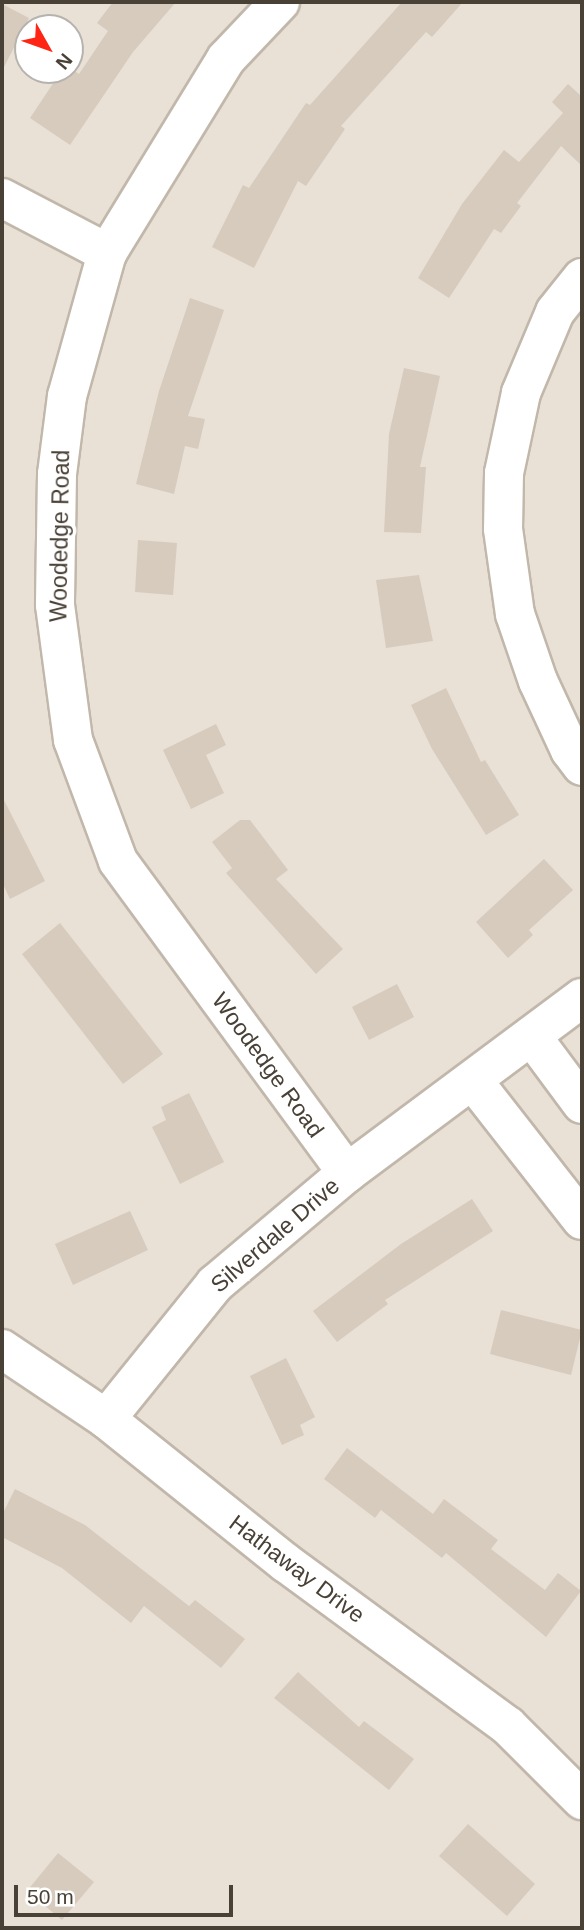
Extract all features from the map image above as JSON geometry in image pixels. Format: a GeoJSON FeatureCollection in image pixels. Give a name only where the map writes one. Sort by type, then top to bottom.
{"type":"FeatureCollection","features":[{"type":"Feature","properties":{"kind":"street","name":"Woodedge Road"},"geometry":{"type":"LineString","coordinates":[[280,2],[226,59],[107,253],[67,396],[57,474],[55,605],[73,740],[118,861],[347,1173]]}},
{"type":"Feature","properties":{"kind":"street"},"geometry":{"type":"LineString","coordinates":[[2,198],[107,253]]}},
{"type":"Feature","properties":{"kind":"street"},"geometry":{"type":"LineString","coordinates":[[582,278],[555,312],[521,393],[504,473],[503,529],[515,614],[538,681],[582,766]]}},
{"type":"Feature","properties":{"kind":"street","name":"Silverdale Drive"},"geometry":{"type":"LineString","coordinates":[[106,1419],[215,1284],[347,1173],[474,1082],[582,998]]}},
{"type":"Feature","properties":{"kind":"street"},"geometry":{"type":"LineString","coordinates":[[533,1038],[582,1104]]}},
{"type":"Feature","properties":{"kind":"street"},"geometry":{"type":"LineString","coordinates":[[474,1082],[582,1220]]}},
{"type":"Feature","properties":{"kind":"street","name":"Hathaway Drive"},"geometry":{"type":"LineString","coordinates":[[2,1349],[106,1419],[286,1563],[508,1726],[582,1800]]}},
{"type":"Feature","properties":{"kind":"shaded area"},"geometry":{"type":"Polygon","coordinates":[[[2,2],[582,2],[582,1928],[2,1928],[2,2]]]}},
{"type":"Feature","properties":{"kind":"building"},"geometry":{"type":"Polygon","coordinates":[[[113,2],[176,2],[133,52],[70,145],[30,118],[53,84],[84,84],[84,67],[108,31],[97,23],[113,2]]]}},
{"type":"Feature","properties":{"kind":"building"},"geometry":{"type":"Polygon","coordinates":[[[402,2],[463,2],[432,37],[426,32],[341,126],[345,129],[306,186],[298,181],[254,268],[212,247],[243,185],[249,188],[306,103],[310,105],[402,2]]]}},
{"type":"Feature","properties":{"kind":"building"},"geometry":{"type":"Polygon","coordinates":[[[2,4],[21,14],[14,14],[14,47],[2,71],[2,4]]]}},
{"type":"Feature","properties":{"kind":"building"},"geometry":{"type":"Polygon","coordinates":[[[568,84],[580,95],[582,92],[582,166],[561,146],[517,203],[521,206],[501,233],[494,229],[449,298],[418,278],[462,204],[504,150],[519,162],[563,113],[552,102],[568,84]]]}},
{"type":"Feature","properties":{"kind":"building"},"geometry":{"type":"Polygon","coordinates":[[[190,298],[224,310],[188,416],[205,419],[198,449],[185,446],[174,494],[136,484],[159,391],[190,298]]]}},
{"type":"Feature","properties":{"kind":"building"},"geometry":{"type":"Polygon","coordinates":[[[404,368],[440,376],[420,467],[426,467],[421,533],[384,532],[389,434],[404,368]]]}},
{"type":"Feature","properties":{"kind":"building"},"geometry":{"type":"Polygon","coordinates":[[[138,540],[177,543],[173,595],[135,592],[138,540]]]}},
{"type":"Feature","properties":{"kind":"building"},"geometry":{"type":"Polygon","coordinates":[[[419,575],[433,641],[386,648],[376,580],[419,575]]]}},
{"type":"Feature","properties":{"kind":"building"},"geometry":{"type":"Polygon","coordinates":[[[446,688],[481,762],[485,760],[519,815],[486,835],[432,749],[411,705],[446,688]]]}},
{"type":"Feature","properties":{"kind":"building"},"geometry":{"type":"Polygon","coordinates":[[[216,724],[226,745],[206,755],[224,793],[191,809],[163,750],[216,724]]]}},
{"type":"Feature","properties":{"kind":"building"},"geometry":{"type":"Polygon","coordinates":[[[2,796],[45,881],[10,899],[2,882],[2,796]]]}},
{"type":"Feature","properties":{"kind":"building"},"geometry":{"type":"Polygon","coordinates":[[[240,820],[250,820],[288,870],[276,879],[343,949],[316,974],[226,873],[232,868],[212,842],[240,820]]]}},
{"type":"Feature","properties":{"kind":"building"},"geometry":{"type":"Polygon","coordinates":[[[544,859],[573,890],[529,930],[533,935],[508,958],[476,922],[544,859]]]}},
{"type":"Feature","properties":{"kind":"building"},"geometry":{"type":"Polygon","coordinates":[[[60,923],[163,1054],[123,1084],[22,954],[60,923]]]}},
{"type":"Feature","properties":{"kind":"building"},"geometry":{"type":"Polygon","coordinates":[[[397,984],[414,1017],[369,1040],[352,1007],[397,984]]]}},
{"type":"Feature","properties":{"kind":"building"},"geometry":{"type":"Polygon","coordinates":[[[189,1093],[224,1162],[180,1184],[152,1127],[166,1120],[161,1107],[189,1093]]]}},
{"type":"Feature","properties":{"kind":"building"},"geometry":{"type":"Polygon","coordinates":[[[472,1199],[493,1231],[385,1300],[388,1304],[337,1342],[313,1311],[401,1244],[472,1199]]]}},
{"type":"Feature","properties":{"kind":"building"},"geometry":{"type":"Polygon","coordinates":[[[130,1211],[148,1250],[73,1285],[55,1244],[130,1211]]]}},
{"type":"Feature","properties":{"kind":"building"},"geometry":{"type":"Polygon","coordinates":[[[501,1310],[582,1330],[571,1375],[490,1354],[501,1310]]]}},
{"type":"Feature","properties":{"kind":"building"},"geometry":{"type":"Polygon","coordinates":[[[286,1358],[315,1417],[300,1425],[304,1435],[282,1445],[250,1376],[286,1358]]]}},
{"type":"Feature","properties":{"kind":"building"},"geometry":{"type":"Polygon","coordinates":[[[347,1448],[433,1514],[444,1499],[498,1540],[491,1549],[545,1590],[558,1573],[581,1591],[546,1637],[446,1553],[442,1558],[381,1510],[375,1518],[324,1479],[347,1448]]]}},
{"type":"Feature","properties":{"kind":"building"},"geometry":{"type":"Polygon","coordinates":[[[15,1489],[85,1525],[189,1606],[195,1600],[245,1639],[221,1668],[144,1606],[131,1623],[62,1568],[2,1537],[2,1515],[15,1489]]]}},
{"type":"Feature","properties":{"kind":"building"},"geometry":{"type":"Polygon","coordinates":[[[298,1672],[359,1727],[364,1721],[414,1759],[389,1790],[274,1698],[298,1672]]]}},
{"type":"Feature","properties":{"kind":"building"},"geometry":{"type":"Polygon","coordinates":[[[468,1824],[535,1884],[507,1916],[439,1856],[468,1824]]]}},
{"type":"Feature","properties":{"kind":"building"},"geometry":{"type":"Polygon","coordinates":[[[58,1853],[94,1882],[62,1920],[27,1891],[58,1853]]]}}]}
